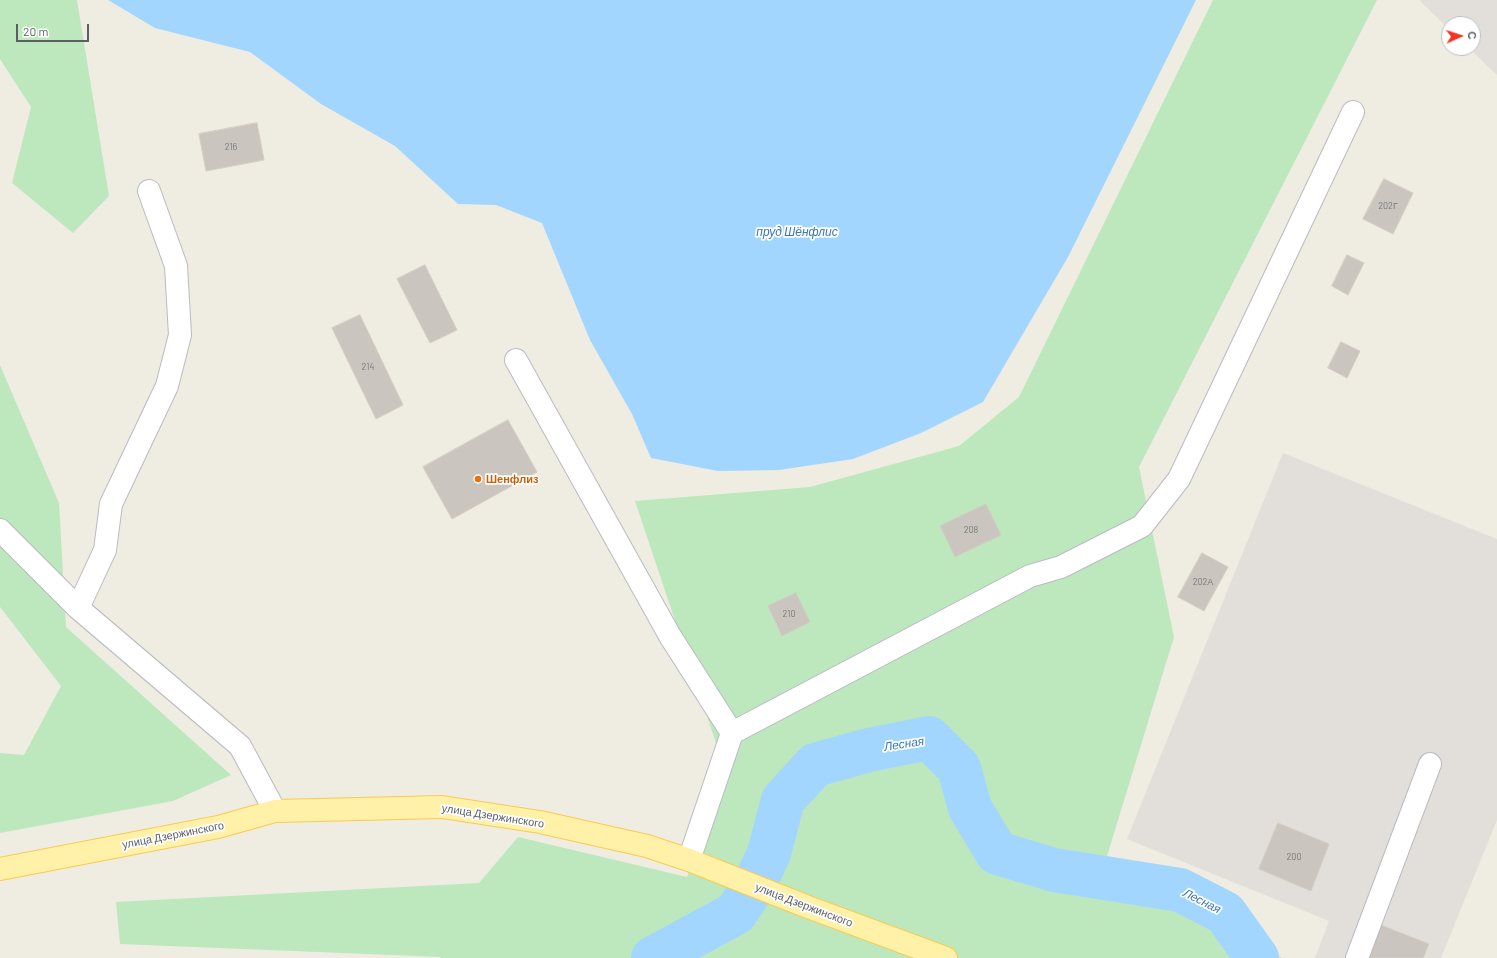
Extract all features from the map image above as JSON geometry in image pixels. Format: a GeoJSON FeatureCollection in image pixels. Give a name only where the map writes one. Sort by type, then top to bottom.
{"type":"FeatureCollection","features":[{"type":"Feature","properties":{"kind":"main road","name":"улица Дзержинского"},"geometry":{"type":"LineString","coordinates":[[0,869],[218,827],[275,811],[442,807],[540,822],[647,846],[689,860],[772,893],[946,958]]}},
{"type":"Feature","properties":{"kind":"street"},"geometry":{"type":"LineString","coordinates":[[689,860],[732,733],[1030,576],[1061,567],[1142,526],[1179,479],[1353,112]]}},
{"type":"Feature","properties":{"kind":"street"},"geometry":{"type":"LineString","coordinates":[[78,608],[105,550],[111,504],[167,386],[180,335],[176,266],[149,191]]}},
{"type":"Feature","properties":{"kind":"street"},"geometry":{"type":"LineString","coordinates":[[516,360],[670,636],[732,733]]}},
{"type":"Feature","properties":{"kind":"street"},"geometry":{"type":"LineString","coordinates":[[0,530],[78,608],[240,746],[275,811]]}},
{"type":"Feature","properties":{"kind":"street"},"geometry":{"type":"LineString","coordinates":[[1356,958],[1430,764]]}},
{"type":"Feature","properties":{"kind":"shaded area"},"geometry":{"type":"Polygon","coordinates":[[[1419,0],[1497,0],[1497,75],[1477,56],[1481,56],[1481,16],[1441,16],[1441,21],[1419,0]]]}},
{"type":"Feature","properties":{"kind":"shaded area"},"geometry":{"type":"Polygon","coordinates":[[[1283,453],[1497,539],[1497,820],[1441,958],[1315,958],[1329,921],[1127,839],[1283,453]]]}},
{"type":"Feature","properties":{"kind":"green space"},"geometry":{"type":"Polygon","coordinates":[[[0,0],[77,0],[109,196],[73,233],[12,183],[31,107],[0,59],[0,0]]]}},
{"type":"Feature","properties":{"kind":"green space"},"geometry":{"type":"Polygon","coordinates":[[[1213,0],[1377,0],[1139,467],[1174,637],[1104,866],[1222,924],[1282,958],[440,958],[441,957],[120,944],[116,902],[479,883],[518,837],[687,877],[728,779],[635,501],[810,487],[959,446],[1019,397],[1213,0]]]}},
{"type":"Feature","properties":{"kind":"green space"},"geometry":{"type":"Polygon","coordinates":[[[0,365],[59,503],[66,627],[231,775],[173,801],[0,833],[0,753],[24,755],[61,686],[0,607],[0,365]]]}},
{"type":"Feature","properties":{"kind":"water","name":"пруд Шёнфлис"},"geometry":{"type":"Polygon","coordinates":[[[108,0],[1196,0],[1068,257],[983,402],[921,433],[853,459],[779,470],[718,471],[651,458],[632,414],[590,340],[542,223],[496,205],[458,204],[395,146],[321,104],[250,52],[155,28],[108,0]]]}},
{"type":"Feature","properties":{"kind":"building"},"geometry":{"type":"Polygon","coordinates":[[[257,123],[264,160],[206,171],[199,134],[257,123]]]}},
{"type":"Feature","properties":{"kind":"building"},"geometry":{"type":"Polygon","coordinates":[[[1384,179],[1413,193],[1393,234],[1363,219],[1384,179]]]}},
{"type":"Feature","properties":{"kind":"building"},"geometry":{"type":"Polygon","coordinates":[[[1347,255],[1364,263],[1348,295],[1332,286],[1347,255]]]}},
{"type":"Feature","properties":{"kind":"building"},"geometry":{"type":"Polygon","coordinates":[[[425,265],[457,330],[430,343],[397,279],[425,265]]]}},
{"type":"Feature","properties":{"kind":"building"},"geometry":{"type":"Polygon","coordinates":[[[360,315],[403,405],[376,419],[332,328],[360,315]]]}},
{"type":"Feature","properties":{"kind":"building"},"geometry":{"type":"Polygon","coordinates":[[[1341,342],[1360,351],[1347,378],[1328,368],[1341,342]]]}},
{"type":"Feature","properties":{"kind":"building"},"geometry":{"type":"Polygon","coordinates":[[[508,420],[537,472],[452,519],[423,467],[508,420]]]}},
{"type":"Feature","properties":{"kind":"building"},"geometry":{"type":"Polygon","coordinates":[[[986,504],[1001,535],[955,557],[940,526],[986,504]]]}},
{"type":"Feature","properties":{"kind":"building"},"geometry":{"type":"Polygon","coordinates":[[[1202,553],[1228,567],[1204,611],[1178,597],[1202,553]]]}},
{"type":"Feature","properties":{"kind":"building"},"geometry":{"type":"Polygon","coordinates":[[[796,593],[810,622],[782,636],[768,606],[796,593]]]}},
{"type":"Feature","properties":{"kind":"building"},"geometry":{"type":"Polygon","coordinates":[[[1278,823],[1329,844],[1311,891],[1259,869],[1278,823]]]}},
{"type":"Feature","properties":{"kind":"building"},"geometry":{"type":"Polygon","coordinates":[[[1378,924],[1429,944],[1423,958],[1364,958],[1378,924]]]}},
{"type":"Feature","properties":{"kind":"waterway","name":"Лесная"},"geometry":{"type":"LineString","coordinates":[[653,958],[736,913],[753,887],[769,853],[783,800],[815,765],[869,750],[929,738],[959,768],[970,808],[997,853],[1054,870],[1180,890],[1225,913],[1257,958]]}},
{"type":"Feature","properties":{"kind":"place","name":"Шенфлиз"},"geometry":{"type":"Point","coordinates":[478,479]}}]}
